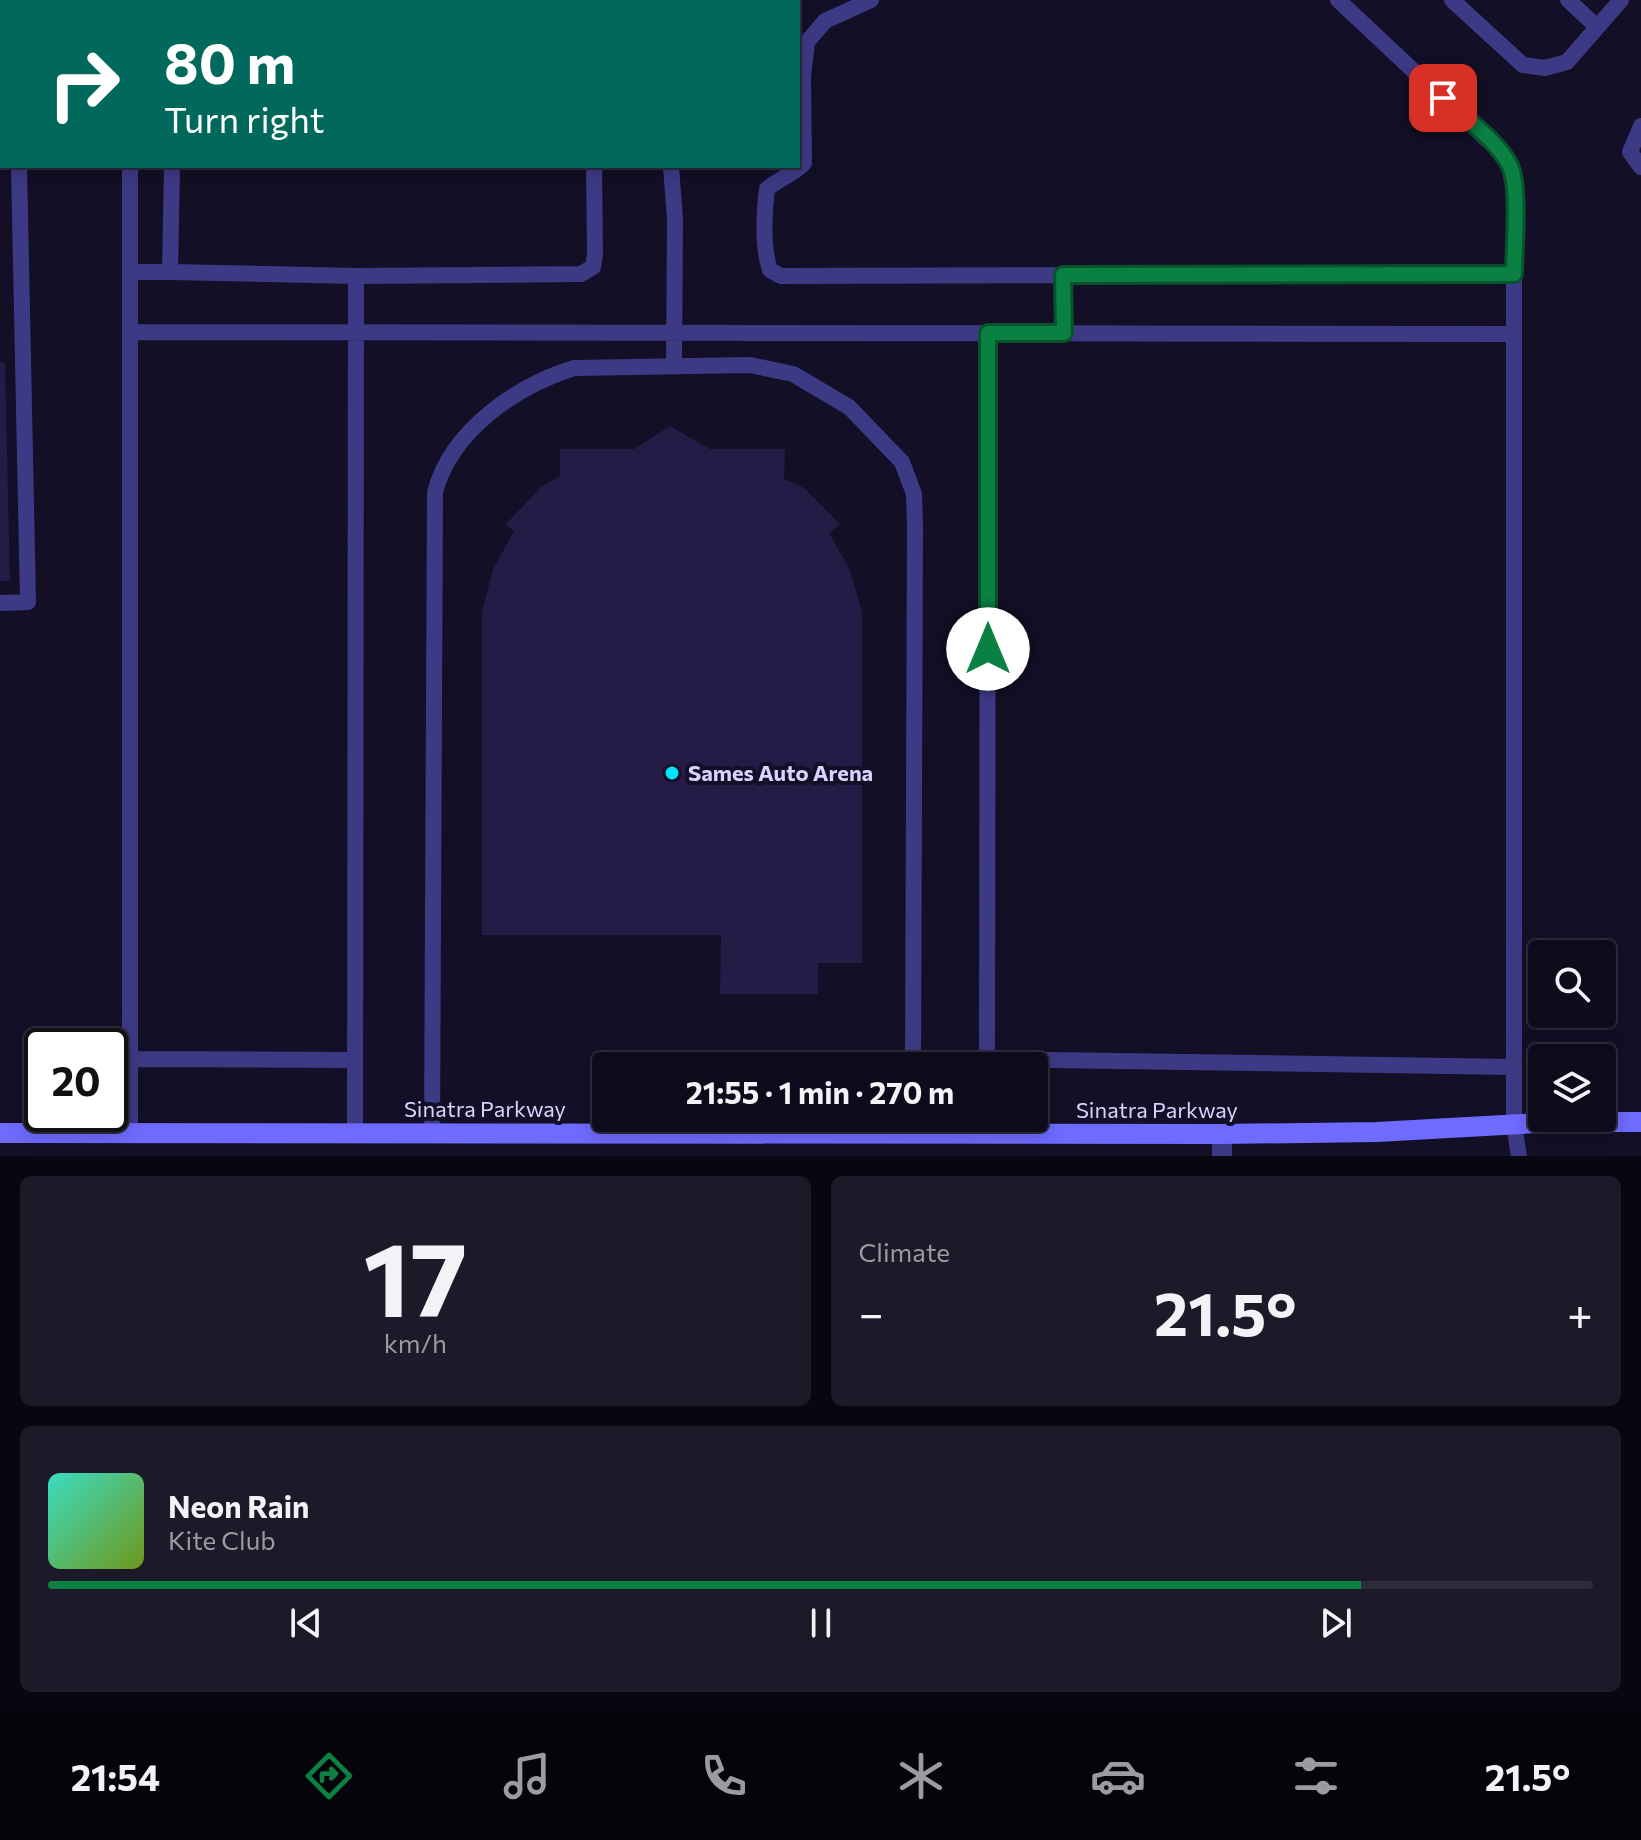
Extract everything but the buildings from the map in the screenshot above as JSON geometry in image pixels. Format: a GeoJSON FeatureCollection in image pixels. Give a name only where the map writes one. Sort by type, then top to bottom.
{"type":"FeatureCollection","features":[{"type":"Feature","properties":{"kind":"street","name":"Sinatra Parkway"},"geometry":{"type":"LineString","coordinates":[[1048,1128],[1222,1134],[1377,1132],[1641,1122]]}},
{"type":"Feature","properties":{"kind":"street","name":"Sinatra Parkway"},"geometry":{"type":"LineString","coordinates":[[0,1133],[592,1131]]}},
{"type":"Feature","properties":{"kind":"street"},"geometry":{"type":"LineString","coordinates":[[1222,1134],[1222,1156]]}},
{"type":"Feature","properties":{"kind":"lane"},"geometry":{"type":"LineString","coordinates":[[800,167],[804,163],[803,76],[807,42],[825,21],[871,0]]}},
{"type":"Feature","properties":{"kind":"lane"},"geometry":{"type":"LineString","coordinates":[[1338,0],[1500,152],[1514,183],[1514,1125],[1519,1156]]}},
{"type":"Feature","properties":{"kind":"lane"},"geometry":{"type":"LineString","coordinates":[[1452,0],[1523,65],[1545,68],[1567,62],[1621,0]]}},
{"type":"Feature","properties":{"kind":"lane"},"geometry":{"type":"LineString","coordinates":[[1568,0],[1597,27]]}},
{"type":"Feature","properties":{"kind":"lane"},"geometry":{"type":"LineString","coordinates":[[1641,126],[1630,152],[1641,167]]}},
{"type":"Feature","properties":{"kind":"lane"},"geometry":{"type":"LineString","coordinates":[[0,603],[28,602],[19,168]]}},
{"type":"Feature","properties":{"kind":"lane"},"geometry":{"type":"LineString","coordinates":[[130,168],[130,1133]]}},
{"type":"Feature","properties":{"kind":"lane"},"geometry":{"type":"LineString","coordinates":[[170,272],[172,168]]}},
{"type":"Feature","properties":{"kind":"lane"},"geometry":{"type":"LineString","coordinates":[[130,272],[356,276],[581,274],[593,267],[595,254],[594,168]]}},
{"type":"Feature","properties":{"kind":"lane"},"geometry":{"type":"LineString","coordinates":[[671,168],[675,220],[674,366]]}},
{"type":"Feature","properties":{"kind":"lane"},"geometry":{"type":"LineString","coordinates":[[799,168],[767,189],[766,258],[770,270],[781,276],[1514,274]]}},
{"type":"Feature","properties":{"kind":"lane"},"geometry":{"type":"LineString","coordinates":[[1063,275],[1064,333]]}},
{"type":"Feature","properties":{"kind":"lane"},"geometry":{"type":"LineString","coordinates":[[355,1133],[356,276]]}},
{"type":"Feature","properties":{"kind":"lane"},"geometry":{"type":"LineString","coordinates":[[130,332],[1514,334]]}},
{"type":"Feature","properties":{"kind":"lane"},"geometry":{"type":"LineString","coordinates":[[987,1052],[988,333]]}},
{"type":"Feature","properties":{"kind":"lane"},"geometry":{"type":"LineString","coordinates":[[432,1133],[435,492],[440,474],[451,455],[486,417],[513,395],[549,376],[574,368],[750,365],[793,374],[849,407],[902,462],[914,494],[915,526],[913,1052]]}},
{"type":"Feature","properties":{"kind":"lane"},"geometry":{"type":"LineString","coordinates":[[130,1059],[355,1060]]}},
{"type":"Feature","properties":{"kind":"lane"},"geometry":{"type":"LineString","coordinates":[[1048,1063],[1514,1067]]}},
{"type":"Feature","properties":{"kind":"place","name":"Sames Auto Arena"},"geometry":{"type":"Point","coordinates":[672,773]}},
{"type":"Feature","properties":{"kind":"route"},"geometry":{"type":"LineString","coordinates":[[988,649],[988,333],[1064,333],[1063,275],[1514,274],[1514,183],[1510,167],[1500,152],[1443,98]]}}]}
